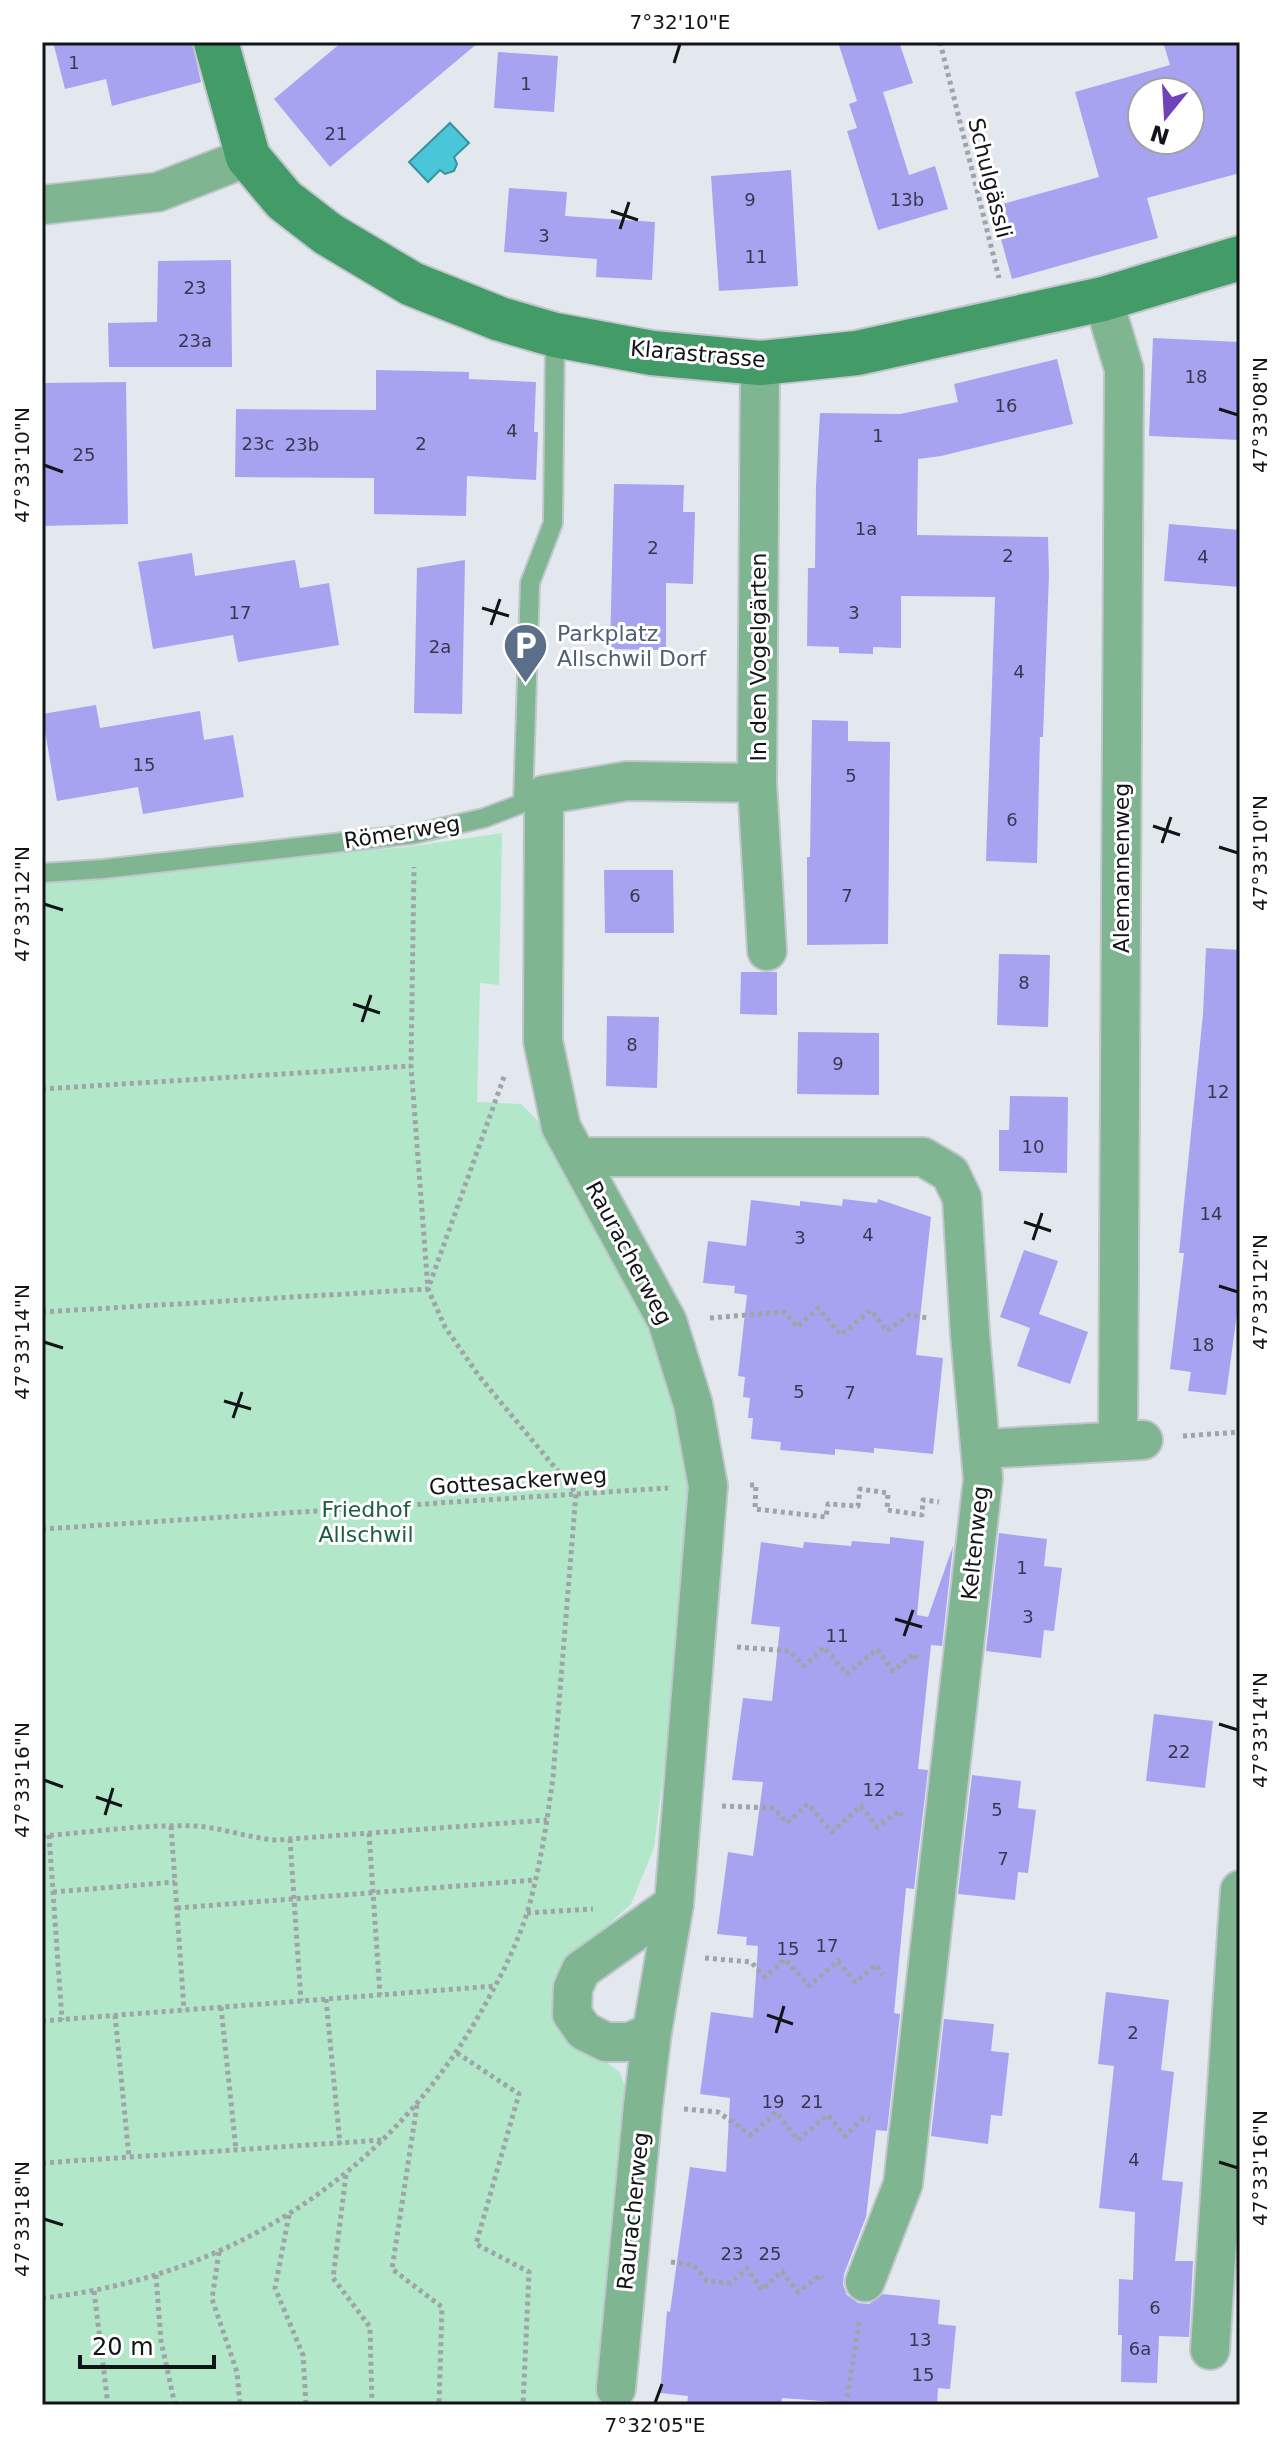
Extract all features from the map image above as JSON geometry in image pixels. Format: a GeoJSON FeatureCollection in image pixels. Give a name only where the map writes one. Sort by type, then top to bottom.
{"type":"FeatureCollection","features":[{"type":"Feature","properties":{"kind":"street"},"geometry":{"type":"LineString","coordinates":[[42,205],[158,192],[248,157],[216,42]]}},
{"type":"Feature","properties":{"kind":"street","name":"Klarastrasse"},"geometry":{"type":"LineString","coordinates":[[248,157],[284,200],[328,234],[390,273],[500,319],[555,335],[652,353],[760,363],[857,353],[1103,299],[1240,258]]}},
{"type":"Feature","properties":{"kind":"street","name":"Alemannenweg"},"geometry":{"type":"LineString","coordinates":[[1103,299],[1124,369],[1130,1440]]}},
{"type":"Feature","properties":{"kind":"street","name":"In den Vogelgärten"},"geometry":{"type":"LineString","coordinates":[[760,363],[757,783],[767,951]]}},
{"type":"Feature","properties":{"kind":"street","name":"Römerweg"},"geometry":{"type":"LineString","coordinates":[[534,799],[627,781],[757,783]]}},
{"type":"Feature","properties":{"kind":"street","name":"Rauracherweg"},"geometry":{"type":"LineString","coordinates":[[534,799],[543,1041],[561,1127],[667,1321],[693,1404],[708,1486],[674,1904],[643,2106],[616,2389]]}},
{"type":"Feature","properties":{"kind":"street","name":"Keltenweg"},"geometry":{"type":"LineString","coordinates":[[578,1157],[923,1157],[950,1173],[962,1198],[983,1479],[903,2184],[865,2282]]}},
{"type":"Feature","properties":{"kind":"street"},"geometry":{"type":"LineString","coordinates":[[1001,1448],[1130,1440]]}},
{"type":"Feature","properties":{"kind":"street"},"geometry":{"type":"LineString","coordinates":[[1210,2350],[1240,1890]]}},
{"type":"Feature","properties":{"kind":"street"},"geometry":{"type":"LineString","coordinates":[[652,2032],[630,2042],[606,2042],[584,2031],[572,2014],[573,1988],[581,1970],[674,1904]]}},
{"type":"Feature","properties":{"kind":"lane"},"geometry":{"type":"LineString","coordinates":[[534,799],[530,583],[553,523],[555,335]]}},
{"type":"Feature","properties":{"kind":"lane","name":"Römerweg"},"geometry":{"type":"LineString","coordinates":[[42,873],[414,834],[484,818],[534,799]]}},
{"type":"Feature","properties":{"kind":"path","name":"Schulgässli"},"geometry":{"type":"LineString","coordinates":[[940,42],[1009,321]]}},
{"type":"Feature","properties":{"kind":"path"},"geometry":{"type":"LineString","coordinates":[[42,2298],[94,2291],[156,2275],[219,2252],[289,2215],[346,2175],[417,2103],[457,2053],[496,1986],[527,1913],[547,1820],[576,1493],[479,1376],[445,1327],[428,1289],[411,1066],[414,834]]}},
{"type":"Feature","properties":{"kind":"path"},"geometry":{"type":"LineString","coordinates":[[428,1289],[511,1056],[543,1041]]}},
{"type":"Feature","properties":{"kind":"path"},"geometry":{"type":"LineString","coordinates":[[42,1089],[411,1066]]}},
{"type":"Feature","properties":{"kind":"path"},"geometry":{"type":"LineString","coordinates":[[42,1312],[428,1289]]}},
{"type":"Feature","properties":{"kind":"path"},"geometry":{"type":"LineString","coordinates":[[667,1321],[784,1312],[797,1327],[818,1308],[841,1335],[871,1310],[887,1331],[909,1315],[933,1319],[945,1335],[970,1334]]}},
{"type":"Feature","properties":{"kind":"path"},"geometry":{"type":"LineString","coordinates":[[1130,1440],[1240,1432]]}},
{"type":"Feature","properties":{"kind":"path","name":"Gottesackerweg"},"geometry":{"type":"LineString","coordinates":[[42,1529],[708,1486],[756,1485],[755,1509],[826,1517],[828,1504],[858,1506],[860,1489],[888,1493],[887,1510],[922,1515],[923,1500],[944,1502]]}},
{"type":"Feature","properties":{"kind":"path"},"geometry":{"type":"LineString","coordinates":[[697,1644],[790,1651],[804,1666],[824,1647],[847,1674],[877,1649],[893,1671],[915,1654],[932,1680],[961,1684]]}},
{"type":"Feature","properties":{"kind":"path"},"geometry":{"type":"LineString","coordinates":[[680,1804],[774,1808],[787,1823],[808,1804],[832,1832],[861,1806],[877,1827],[899,1811],[916,1837],[944,1838]]}},
{"type":"Feature","properties":{"kind":"path"},"geometry":{"type":"LineString","coordinates":[[62,2020],[46,1836],[171,1826],[202,1827],[254,1838],[290,1839],[547,1820]]}},
{"type":"Feature","properties":{"kind":"path"},"geometry":{"type":"LineString","coordinates":[[171,1826],[184,2010]]}},
{"type":"Feature","properties":{"kind":"path"},"geometry":{"type":"LineString","coordinates":[[369,1833],[380,1995]]}},
{"type":"Feature","properties":{"kind":"path"},"geometry":{"type":"LineString","coordinates":[[290,1839],[301,2001]]}},
{"type":"Feature","properties":{"kind":"path"},"geometry":{"type":"LineString","coordinates":[[177,1908],[535,1880]]}},
{"type":"Feature","properties":{"kind":"path"},"geometry":{"type":"LineString","coordinates":[[53,1892],[175,1882]]}},
{"type":"Feature","properties":{"kind":"path"},"geometry":{"type":"LineString","coordinates":[[666,1954],[751,1962],[765,1977],[785,1959],[809,1986],[838,1961],[855,1982],[876,1965],[894,1991],[927,1991]]}},
{"type":"Feature","properties":{"kind":"path"},"geometry":{"type":"LineString","coordinates":[[42,2021],[496,1986]]}},
{"type":"Feature","properties":{"kind":"path"},"geometry":{"type":"LineString","coordinates":[[326,1999],[340,2144]]}},
{"type":"Feature","properties":{"kind":"path"},"geometry":{"type":"LineString","coordinates":[[221,2007],[236,2150]]}},
{"type":"Feature","properties":{"kind":"path"},"geometry":{"type":"LineString","coordinates":[[115,2015],[129,2157]]}},
{"type":"Feature","properties":{"kind":"path"},"geometry":{"type":"LineString","coordinates":[[457,2053],[519,2094],[476,2244],[529,2272],[523,2405]]}},
{"type":"Feature","properties":{"kind":"path"},"geometry":{"type":"LineString","coordinates":[[417,2103],[392,2269],[442,2307],[439,2405]]}},
{"type":"Feature","properties":{"kind":"path"},"geometry":{"type":"LineString","coordinates":[[643,2106],[718,2112],[751,2135],[776,2112],[798,2140],[828,2115],[845,2136],[863,2118],[877,2119]]}},
{"type":"Feature","properties":{"kind":"path"},"geometry":{"type":"LineString","coordinates":[[42,2163],[383,2140]]}},
{"type":"Feature","properties":{"kind":"path"},"geometry":{"type":"LineString","coordinates":[[346,2175],[333,2278],[370,2327],[372,2405]]}},
{"type":"Feature","properties":{"kind":"path"},"geometry":{"type":"LineString","coordinates":[[289,2215],[275,2288],[303,2355],[306,2405]]}},
{"type":"Feature","properties":{"kind":"path"},"geometry":{"type":"LineString","coordinates":[[219,2252],[212,2299],[237,2372],[240,2405]]}},
{"type":"Feature","properties":{"kind":"path"},"geometry":{"type":"LineString","coordinates":[[628,2257],[694,2265],[707,2281],[731,2283],[747,2268],[762,2290],[782,2271],[798,2292],[820,2275],[837,2301],[865,2282]]}},
{"type":"Feature","properties":{"kind":"path"},"geometry":{"type":"LineString","coordinates":[[156,2275],[161,2341],[175,2405]]}},
{"type":"Feature","properties":{"kind":"path"},"geometry":{"type":"LineString","coordinates":[[846,2405],[865,2282]]}},
{"type":"Feature","properties":{"kind":"path"},"geometry":{"type":"LineString","coordinates":[[94,2291],[108,2405]]}},
{"type":"Feature","properties":{"kind":"green space","name":"Friedhof Allschwil"},"geometry":{"type":"Polygon","coordinates":[[[502,833],[499,985],[480,983],[477,1102],[521,1104],[539,1122],[628,1283],[672,1390],[691,1510],[689,1569],[654,1848],[631,1904],[567,1963],[600,2058],[620,2072],[627,2093],[616,2265],[601,2405],[42,2405],[42,874],[408,847],[502,833]]]}},
{"type":"Feature","properties":{"kind":"water"},"geometry":{"type":"Polygon","coordinates":[[[450,123],[469,143],[454,157],[457,164],[454,171],[445,174],[440,170],[428,182],[409,162],[450,123]]]}},
{"type":"Feature","properties":{"kind":"building"},"geometry":{"type":"Polygon","coordinates":[[[53,42],[192,42],[201,82],[112,106],[106,79],[65,89],[53,42]]]}},
{"type":"Feature","properties":{"kind":"building"},"geometry":{"type":"Polygon","coordinates":[[[342,42],[479,42],[330,167],[274,99],[342,42]]]}},
{"type":"Feature","properties":{"kind":"building"},"geometry":{"type":"Polygon","coordinates":[[[838,42],[899,42],[913,83],[883,92],[909,175],[935,166],[948,209],[878,230],[847,131],[857,128],[849,104],[863,99],[857,101],[838,42]]]}},
{"type":"Feature","properties":{"kind":"building"},"geometry":{"type":"Polygon","coordinates":[[[1163,42],[1240,42],[1240,173],[1147,198],[1158,238],[1012,279],[992,207],[1099,177],[1075,92],[1126,78],[1126,156],[1206,156],[1206,76],[1131,76],[1170,65],[1163,42]]]}},
{"type":"Feature","properties":{"kind":"building"},"geometry":{"type":"Polygon","coordinates":[[[498,52],[558,56],[554,112],[494,108],[498,52]]]}},
{"type":"Feature","properties":{"kind":"building"},"geometry":{"type":"Polygon","coordinates":[[[791,170],[798,286],[719,291],[711,176],[791,170]]]}},
{"type":"Feature","properties":{"kind":"building"},"geometry":{"type":"Polygon","coordinates":[[[509,188],[567,192],[565,216],[655,222],[652,280],[596,277],[597,259],[504,252],[509,188]]]}},
{"type":"Feature","properties":{"kind":"building"},"geometry":{"type":"Polygon","coordinates":[[[231,260],[232,367],[109,367],[108,323],[157,322],[158,261],[231,260]]]}},
{"type":"Feature","properties":{"kind":"building"},"geometry":{"type":"Polygon","coordinates":[[[1153,338],[1240,342],[1240,440],[1149,436],[1153,338]]]}},
{"type":"Feature","properties":{"kind":"building"},"geometry":{"type":"Polygon","coordinates":[[[1057,359],[1073,424],[918,459],[917,535],[1048,537],[1037,863],[986,861],[995,597],[901,596],[901,648],[873,647],[873,654],[839,653],[839,647],[807,646],[808,568],[815,568],[820,413],[900,414],[958,402],[954,384],[1057,359]]]}},
{"type":"Feature","properties":{"kind":"building"},"geometry":{"type":"Polygon","coordinates":[[[376,370],[469,372],[469,379],[536,382],[536,480],[467,476],[466,516],[374,514],[374,478],[235,477],[236,409],[376,410],[376,370]]]}},
{"type":"Feature","properties":{"kind":"building"},"geometry":{"type":"Polygon","coordinates":[[[126,382],[128,524],[42,526],[42,383],[126,382]]]}},
{"type":"Feature","properties":{"kind":"building"},"geometry":{"type":"Polygon","coordinates":[[[614,484],[684,485],[683,512],[695,512],[693,584],[666,583],[666,650],[610,649],[614,484]]]}},
{"type":"Feature","properties":{"kind":"building"},"geometry":{"type":"Polygon","coordinates":[[[1169,524],[1240,530],[1240,587],[1164,581],[1169,524]]]}},
{"type":"Feature","properties":{"kind":"building"},"geometry":{"type":"Polygon","coordinates":[[[192,553],[195,576],[295,560],[300,588],[329,583],[339,645],[238,662],[233,635],[153,649],[138,562],[192,553]]]}},
{"type":"Feature","properties":{"kind":"building"},"geometry":{"type":"Polygon","coordinates":[[[465,560],[462,714],[414,713],[417,568],[465,560]]]}},
{"type":"Feature","properties":{"kind":"building"},"geometry":{"type":"Polygon","coordinates":[[[96,705],[100,728],[200,711],[204,740],[233,735],[244,797],[143,814],[138,787],[57,801],[42,714],[96,705]]]}},
{"type":"Feature","properties":{"kind":"building"},"geometry":{"type":"Polygon","coordinates":[[[812,720],[848,721],[848,741],[890,742],[888,944],[807,945],[812,720]]]}},
{"type":"Feature","properties":{"kind":"building"},"geometry":{"type":"Polygon","coordinates":[[[604,870],[673,870],[674,933],[605,933],[604,870]]]}},
{"type":"Feature","properties":{"kind":"building"},"geometry":{"type":"Polygon","coordinates":[[[1206,948],[1240,950],[1240,1291],[1226,1395],[1188,1391],[1191,1372],[1170,1369],[1184,1253],[1179,1253],[1203,1014],[1206,948]]]}},
{"type":"Feature","properties":{"kind":"building"},"geometry":{"type":"Polygon","coordinates":[[[999,954],[1050,955],[1048,1027],[997,1025],[999,954]]]}},
{"type":"Feature","properties":{"kind":"building"},"geometry":{"type":"Polygon","coordinates":[[[741,972],[777,972],[777,1015],[740,1014],[741,972]]]}},
{"type":"Feature","properties":{"kind":"building"},"geometry":{"type":"Polygon","coordinates":[[[607,1016],[659,1017],[657,1088],[606,1086],[607,1016]]]}},
{"type":"Feature","properties":{"kind":"building"},"geometry":{"type":"Polygon","coordinates":[[[798,1032],[879,1033],[879,1095],[797,1094],[798,1032]]]}},
{"type":"Feature","properties":{"kind":"building"},"geometry":{"type":"Polygon","coordinates":[[[1010,1096],[1068,1097],[1067,1173],[999,1171],[999,1130],[1009,1130],[1010,1096]]]}},
{"type":"Feature","properties":{"kind":"building"},"geometry":{"type":"Polygon","coordinates":[[[843,1199],[877,1203],[878,1199],[931,1217],[916,1355],[943,1358],[933,1454],[874,1448],[874,1453],[835,1449],[835,1455],[780,1450],[781,1442],[751,1439],[753,1418],[748,1418],[750,1398],[743,1397],[745,1377],[738,1376],[747,1295],[734,1293],[735,1286],[703,1283],[708,1241],[746,1246],[751,1200],[800,1206],[800,1201],[842,1206],[843,1199]]]}},
{"type":"Feature","properties":{"kind":"building"},"geometry":{"type":"Polygon","coordinates":[[[1024,1250],[1058,1261],[1039,1314],[1088,1332],[1070,1384],[1017,1366],[1030,1328],[1000,1317],[1024,1250]]]}},
{"type":"Feature","properties":{"kind":"building"},"geometry":{"type":"Polygon","coordinates":[[[999,1533],[1047,1539],[1044,1566],[1062,1568],[1054,1631],[1044,1630],[1041,1658],[986,1651],[999,1533]]]}},
{"type":"Feature","properties":{"kind":"building"},"geometry":{"type":"Polygon","coordinates":[[[890,1537],[924,1541],[917,1615],[928,1617],[953,1546],[942,1646],[931,1645],[918,1769],[928,1770],[914,1889],[906,1888],[894,2013],[900,2014],[887,2131],[876,2130],[866,2217],[844,2274],[843,2285],[847,2295],[858,2303],[869,2304],[883,2294],[940,2300],[938,2324],[956,2326],[950,2389],[938,2388],[937,2405],[876,2405],[782,2398],[781,2405],[687,2405],[688,2396],[660,2393],[667,2311],[670,2312],[690,2167],[726,2172],[730,2098],[700,2094],[711,2012],[753,2018],[758,1946],[746,1945],[747,1937],[717,1934],[728,1852],[753,1856],[763,1782],[732,1780],[743,1698],[772,1701],[780,1627],[751,1624],[761,1542],[803,1548],[804,1542],[851,1546],[852,1541],[890,1544],[890,1537]]]}},
{"type":"Feature","properties":{"kind":"building"},"geometry":{"type":"Polygon","coordinates":[[[1154,1714],[1213,1721],[1205,1788],[1146,1781],[1154,1714]]]}},
{"type":"Feature","properties":{"kind":"building"},"geometry":{"type":"Polygon","coordinates":[[[972,1775],[1021,1781],[1018,1808],[1036,1810],[1028,1873],[1018,1872],[1015,1900],[958,1894],[972,1775]]]}},
{"type":"Feature","properties":{"kind":"building"},"geometry":{"type":"Polygon","coordinates":[[[1106,1992],[1169,2000],[1161,2070],[1174,2072],[1162,2180],[1183,2182],[1175,2261],[1193,2261],[1189,2337],[1159,2336],[1157,2383],[1121,2382],[1119,2279],[1133,2280],[1135,2212],[1099,2208],[1114,2066],[1098,2064],[1106,1992]]]}},
{"type":"Feature","properties":{"kind":"building"},"geometry":{"type":"Polygon","coordinates":[[[944,2019],[994,2024],[991,2051],[1009,2053],[1002,2116],[991,2115],[988,2144],[931,2136],[944,2019]]]}},
{"type":"Feature","properties":{"kind":"place","name":"Parkplatz Allschwil Dorf"},"geometry":{"type":"Point","coordinates":[526,685]}}]}
